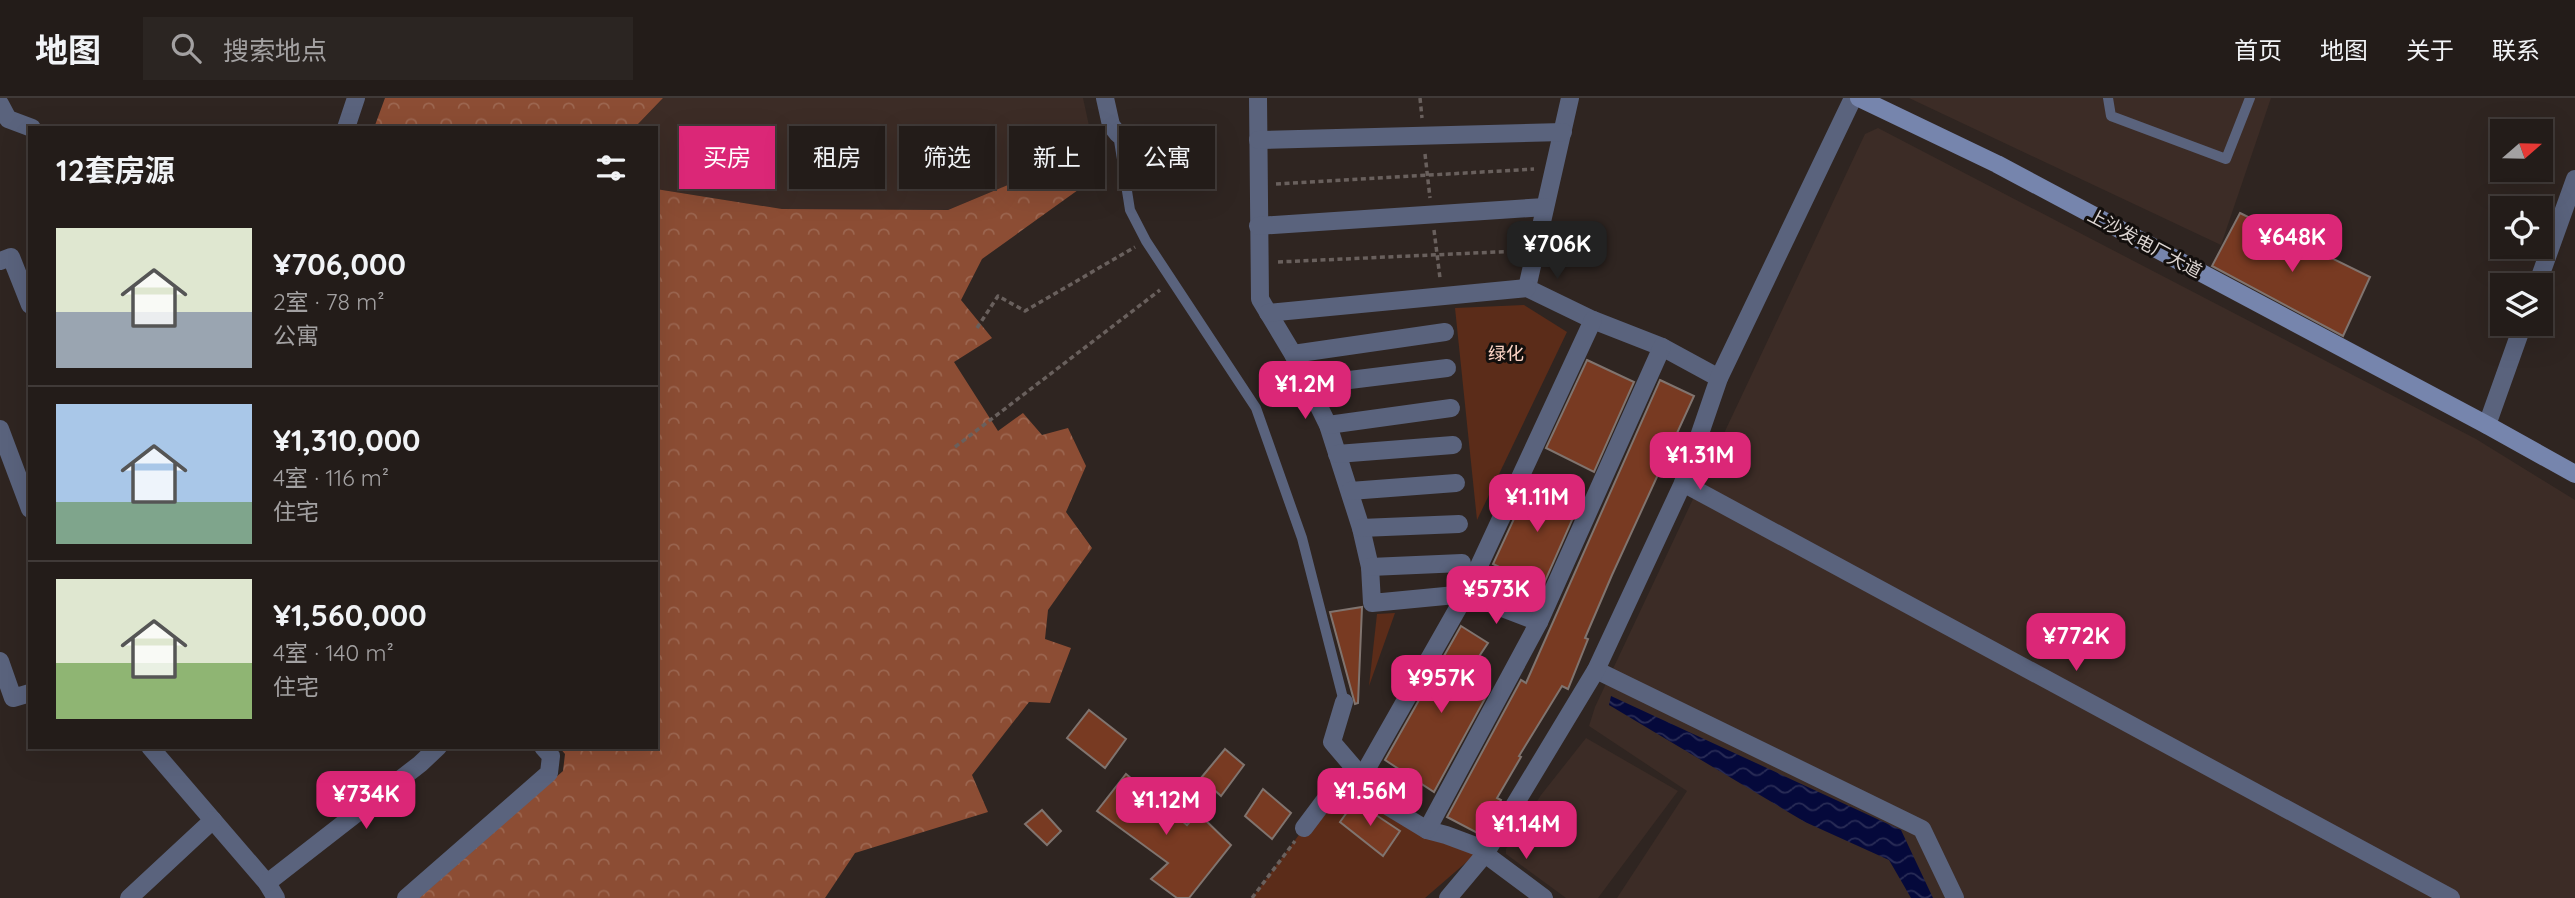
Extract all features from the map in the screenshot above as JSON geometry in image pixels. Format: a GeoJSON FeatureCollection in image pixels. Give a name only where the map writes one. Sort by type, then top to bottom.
{"type":"FeatureCollection","features":[{"type":"Feature","properties":{"kind":"main road","name":"上沙发电厂大道"},"geometry":{"type":"LineString","coordinates":[[1858,98],[1997,164],[2575,474]]}},
{"type":"Feature","properties":{"kind":"street"},"geometry":{"type":"LineString","coordinates":[[346,126],[356,98]]}},
{"type":"Feature","properties":{"kind":"street"},"geometry":{"type":"LineString","coordinates":[[1105,98],[1111,125],[1118,134]]}},
{"type":"Feature","properties":{"kind":"street"},"geometry":{"type":"LineString","coordinates":[[1258,98],[1260,299],[1293,354],[1328,425],[1361,528],[1370,566],[1372,603],[1466,594],[1539,622]]}},
{"type":"Feature","properties":{"kind":"street"},"geometry":{"type":"LineString","coordinates":[[1527,288],[1570,98]]}},
{"type":"Feature","properties":{"kind":"street"},"geometry":{"type":"LineString","coordinates":[[1448,898],[1485,854],[1596,670],[1682,483],[1719,378],[1853,98]]}},
{"type":"Feature","properties":{"kind":"street"},"geometry":{"type":"LineString","coordinates":[[0,104],[8,119],[28,126]]}},
{"type":"Feature","properties":{"kind":"street"},"geometry":{"type":"LineString","coordinates":[[1258,140],[1563,132]]}},
{"type":"Feature","properties":{"kind":"street"},"geometry":{"type":"LineString","coordinates":[[2541,273],[2575,179]]}},
{"type":"Feature","properties":{"kind":"street"},"geometry":{"type":"LineString","coordinates":[[1258,226],[1545,207]]}},
{"type":"Feature","properties":{"kind":"street"},"geometry":{"type":"LineString","coordinates":[[0,261],[12,257],[28,300]]}},
{"type":"Feature","properties":{"kind":"street"},"geometry":{"type":"LineString","coordinates":[[1268,313],[1527,288],[1593,320],[1662,347],[1719,378]]}},
{"type":"Feature","properties":{"kind":"street"},"geometry":{"type":"LineString","coordinates":[[1304,828],[1334,789],[1362,777],[1466,594],[1593,320]]}},
{"type":"Feature","properties":{"kind":"street"},"geometry":{"type":"LineString","coordinates":[[1293,354],[1445,332]]}},
{"type":"Feature","properties":{"kind":"street"},"geometry":{"type":"LineString","coordinates":[[2487,425],[2520,336]]}},
{"type":"Feature","properties":{"kind":"street"},"geometry":{"type":"LineString","coordinates":[[1427,830],[1539,622],[1662,347]]}},
{"type":"Feature","properties":{"kind":"street"},"geometry":{"type":"LineString","coordinates":[[1309,385],[1447,368]]}},
{"type":"Feature","properties":{"kind":"street"},"geometry":{"type":"LineString","coordinates":[[1328,425],[1451,408]]}},
{"type":"Feature","properties":{"kind":"street"},"geometry":{"type":"LineString","coordinates":[[0,429],[28,504]]}},
{"type":"Feature","properties":{"kind":"street"},"geometry":{"type":"LineString","coordinates":[[1337,454],[1453,445]]}},
{"type":"Feature","properties":{"kind":"street"},"geometry":{"type":"LineString","coordinates":[[1682,483],[2451,898]]}},
{"type":"Feature","properties":{"kind":"street"},"geometry":{"type":"LineString","coordinates":[[1350,491],[1456,484]]}},
{"type":"Feature","properties":{"kind":"street"},"geometry":{"type":"LineString","coordinates":[[1361,528],[1459,524]]}},
{"type":"Feature","properties":{"kind":"street"},"geometry":{"type":"LineString","coordinates":[[1370,566],[1462,563]]}},
{"type":"Feature","properties":{"kind":"street"},"geometry":{"type":"LineString","coordinates":[[0,661],[14,698]]}},
{"type":"Feature","properties":{"kind":"street"},"geometry":{"type":"LineString","coordinates":[[1596,670],[1922,830],[1955,898]]}},
{"type":"Feature","properties":{"kind":"street"},"geometry":{"type":"LineString","coordinates":[[1344,702],[1332,742],[1362,777],[1370,796],[1427,830],[1481,848],[1485,854],[1544,898]]}},
{"type":"Feature","properties":{"kind":"street"},"geometry":{"type":"LineString","coordinates":[[152,749],[271,890],[436,749]]}},
{"type":"Feature","properties":{"kind":"street"},"geometry":{"type":"LineString","coordinates":[[406,898],[549,773],[551,755],[544,749]]}},
{"type":"Feature","properties":{"kind":"street"},"geometry":{"type":"LineString","coordinates":[[129,898],[213,820]]}},
{"type":"Feature","properties":{"kind":"lane"},"geometry":{"type":"LineString","coordinates":[[2108,98],[2110,116],[2226,159],[2250,98]]}},
{"type":"Feature","properties":{"kind":"lane"},"geometry":{"type":"LineString","coordinates":[[1118,134],[1130,211],[1146,241],[1256,408],[1302,538],[1344,702]]}},
{"type":"Feature","properties":{"kind":"path"},"geometry":{"type":"LineString","coordinates":[[1258,185],[1554,168]]}},
{"type":"Feature","properties":{"kind":"path"},"geometry":{"type":"LineString","coordinates":[[977,328],[998,296],[1025,311],[1146,241]]}},
{"type":"Feature","properties":{"kind":"path"},"geometry":{"type":"LineString","coordinates":[[1259,262],[1536,250]]}},
{"type":"Feature","properties":{"kind":"path"},"geometry":{"type":"LineString","coordinates":[[955,447],[1172,280]]}},
{"type":"Feature","properties":{"kind":"path"},"geometry":{"type":"LineString","coordinates":[[1252,898],[1304,828]]}},
{"type":"Feature","properties":{"kind":"shaded area"},"geometry":{"type":"Polygon","coordinates":[[[663,98],[1083,98],[1089,126],[1009,126],[1009,185],[948,210],[782,209],[658,189],[658,126],[638,126],[663,98]]]}},
{"type":"Feature","properties":{"kind":"shaded area"},"geometry":{"type":"Polygon","coordinates":[[[1909,98],[2271,98],[2221,245],[1909,98]]]}},
{"type":"Feature","properties":{"kind":"shaded area"},"geometry":{"type":"Polygon","coordinates":[[[1878,128],[2476,439],[2575,500],[2575,898],[1617,898],[1687,791],[1589,726],[1595,707],[1865,134],[1878,128]]]}},
{"type":"Feature","properties":{"kind":"shaded area"},"geometry":{"type":"Polygon","coordinates":[[[1586,738],[1678,791],[1598,898],[1566,898],[1506,854],[1506,849],[1541,795],[1586,738]]]}},
{"type":"Feature","properties":{"kind":"green space"},"geometry":{"type":"Polygon","coordinates":[[[385,98],[663,98],[638,126],[375,126],[385,98]]]}},
{"type":"Feature","properties":{"kind":"green space"},"geometry":{"type":"Polygon","coordinates":[[[1009,185],[1009,189],[1078,189],[982,259],[961,300],[992,338],[954,362],[998,431],[1023,413],[1042,435],[1068,428],[1086,466],[1066,512],[1092,548],[1048,610],[1045,639],[1071,648],[1050,703],[1029,702],[972,775],[988,812],[855,853],[825,898],[419,898],[563,771],[565,754],[561,749],[658,749],[658,189],[782,209],[948,210],[1009,185]]]}},
{"type":"Feature","properties":{"kind":"green space","name":"绿化"},"geometry":{"type":"Polygon","coordinates":[[[1524,305],[1567,332],[1477,520],[1455,308],[1524,305]]]}},
{"type":"Feature","properties":{"kind":"green space"},"geometry":{"type":"Polygon","coordinates":[[[1395,613],[1369,686],[1377,614],[1395,613]]]}},
{"type":"Feature","properties":{"kind":"green space"},"geometry":{"type":"Polygon","coordinates":[[[1362,777],[1371,796],[1477,853],[1425,898],[1252,898],[1334,788],[1362,777]]]}},
{"type":"Feature","properties":{"kind":"water"},"geometry":{"type":"Polygon","coordinates":[[[1611,696],[1901,830],[1933,898],[1911,898],[1889,860],[1805,822],[1609,705],[1611,696]]]}},
{"type":"Feature","properties":{"kind":"building"},"geometry":{"type":"Polygon","coordinates":[[[2240,213],[2370,277],[2343,336],[2212,266],[2240,213]]]}},
{"type":"Feature","properties":{"kind":"building"},"geometry":{"type":"Polygon","coordinates":[[[1587,360],[1634,382],[1594,472],[1546,448],[1587,360]]]}},
{"type":"Feature","properties":{"kind":"building"},"geometry":{"type":"Polygon","coordinates":[[[1660,380],[1694,396],[1612,575],[1585,638],[1588,639],[1568,689],[1562,686],[1519,756],[1521,757],[1497,798],[1501,800],[1483,836],[1447,817],[1521,680],[1526,683],[1660,380]]]}},
{"type":"Feature","properties":{"kind":"building"},"geometry":{"type":"Polygon","coordinates":[[[1532,480],[1580,502],[1542,588],[1493,564],[1532,480]]]}},
{"type":"Feature","properties":{"kind":"building"},"geometry":{"type":"Polygon","coordinates":[[[1362,607],[1358,703],[1355,704],[1330,612],[1362,607]]]}},
{"type":"Feature","properties":{"kind":"building"},"geometry":{"type":"Polygon","coordinates":[[[1461,626],[1488,643],[1466,676],[1488,693],[1434,792],[1385,760],[1461,626]]]}},
{"type":"Feature","properties":{"kind":"building"},"geometry":{"type":"Polygon","coordinates":[[[1089,710],[1126,739],[1105,768],[1067,738],[1089,710]]]}},
{"type":"Feature","properties":{"kind":"building"},"geometry":{"type":"Polygon","coordinates":[[[1225,749],[1244,765],[1221,796],[1201,778],[1225,749]]]}},
{"type":"Feature","properties":{"kind":"building"},"geometry":{"type":"Polygon","coordinates":[[[1126,774],[1187,825],[1198,813],[1231,845],[1189,898],[1177,898],[1151,879],[1168,863],[1097,811],[1126,774]]]}},
{"type":"Feature","properties":{"kind":"building"},"geometry":{"type":"Polygon","coordinates":[[[1263,789],[1291,813],[1272,839],[1245,816],[1263,789]]]}},
{"type":"Feature","properties":{"kind":"building"},"geometry":{"type":"Polygon","coordinates":[[[1355,801],[1400,831],[1383,856],[1340,822],[1355,801]]]}},
{"type":"Feature","properties":{"kind":"building"},"geometry":{"type":"Polygon","coordinates":[[[1042,810],[1061,831],[1047,845],[1025,824],[1042,810]]]}}]}
